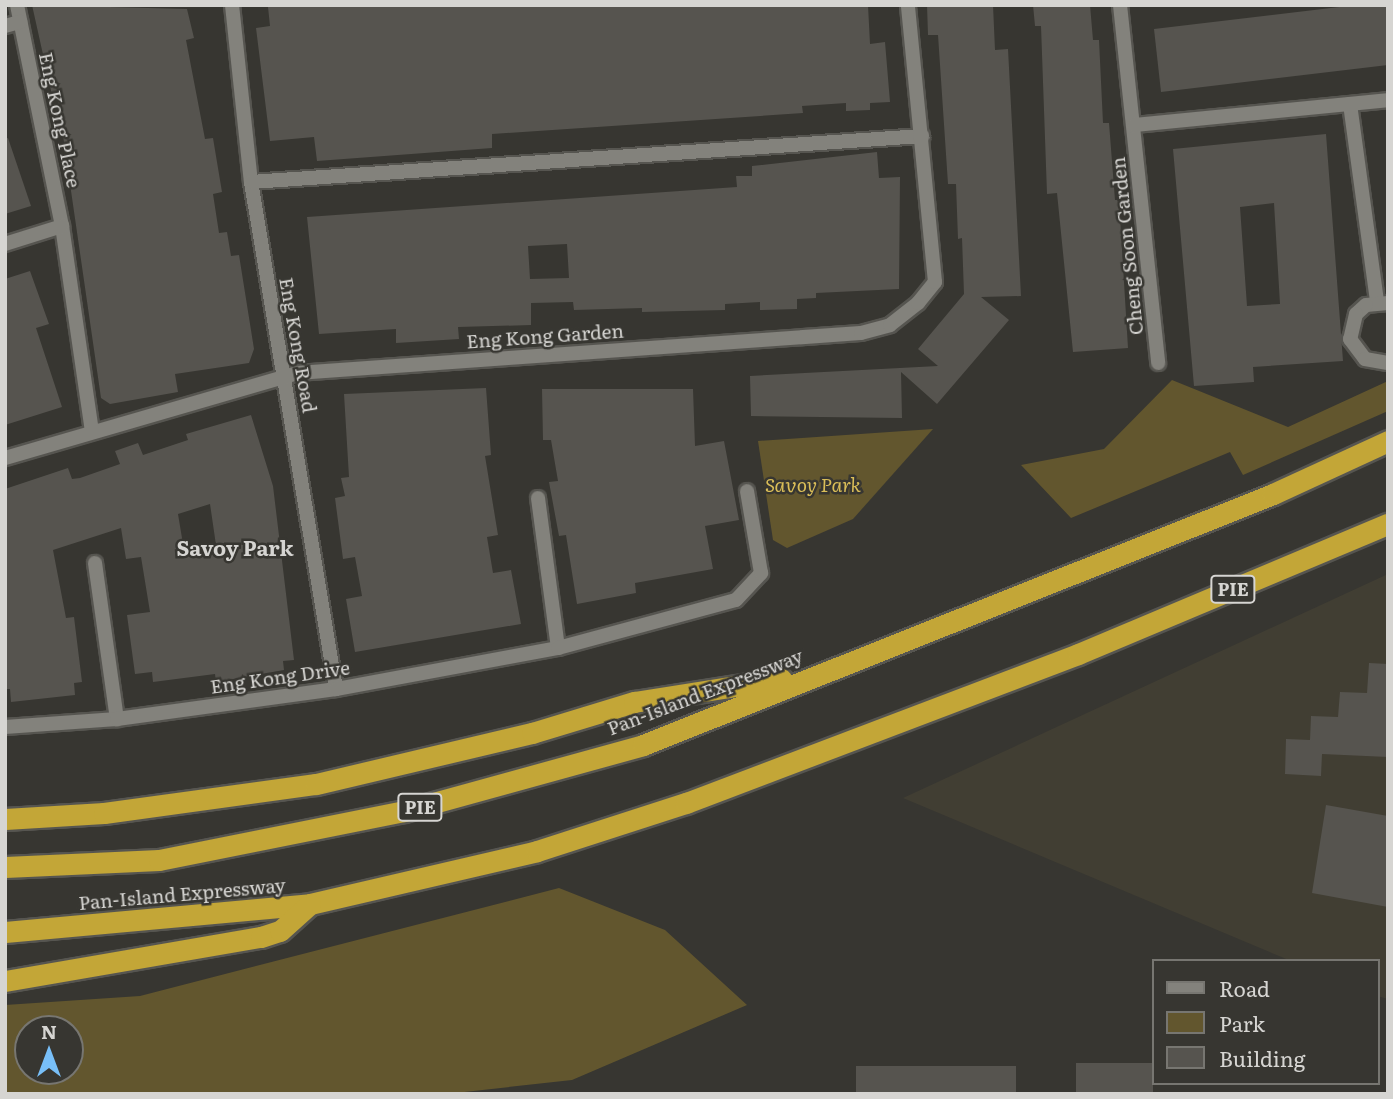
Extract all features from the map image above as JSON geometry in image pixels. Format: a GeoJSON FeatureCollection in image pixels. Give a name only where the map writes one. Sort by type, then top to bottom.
{"type":"FeatureCollection","features":[{"type":"Feature","properties":{"kind":"highway","name":"Pan-Island Expressway"},"geometry":{"type":"LineString","coordinates":[[5,867],[159,860],[404,811],[643,745],[818,673],[1273,494],[1388,440]]}},
{"type":"Feature","properties":{"kind":"highway","name":"Pan-Island Expressway"},"geometry":{"type":"LineString","coordinates":[[5,932],[310,904],[537,851],[686,803],[1078,654],[1388,524]]}},
{"type":"Feature","properties":{"kind":"highway"},"geometry":{"type":"LineString","coordinates":[[5,819],[104,813],[316,784],[532,733],[634,702],[818,673]]}},
{"type":"Feature","properties":{"kind":"highway"},"geometry":{"type":"LineString","coordinates":[[5,981],[261,937],[280,931],[310,904]]}},
{"type":"Feature","properties":{"kind":"street","name":"Eng Kong Place"},"geometry":{"type":"LineString","coordinates":[[16,5],[62,226],[92,431]]}},
{"type":"Feature","properties":{"kind":"street","name":"Eng Kong Road"},"geometry":{"type":"LineString","coordinates":[[232,5],[251,182],[336,690]]}},
{"type":"Feature","properties":{"kind":"street","name":"Eng Kong Garden"},"geometry":{"type":"LineString","coordinates":[[5,458],[283,376],[861,332],[890,325],[935,282],[908,5]]}},
{"type":"Feature","properties":{"kind":"street","name":"Cheng Soon Garden"},"geometry":{"type":"LineString","coordinates":[[1120,5],[1158,363]]}},
{"type":"Feature","properties":{"kind":"street"},"geometry":{"type":"LineString","coordinates":[[5,26],[20,22]]}},
{"type":"Feature","properties":{"kind":"street"},"geometry":{"type":"LineString","coordinates":[[1133,125],[1388,100]]}},
{"type":"Feature","properties":{"kind":"street"},"geometry":{"type":"LineString","coordinates":[[1350,104],[1383,303],[1356,314],[1350,339],[1365,359],[1388,363]]}},
{"type":"Feature","properties":{"kind":"street"},"geometry":{"type":"LineString","coordinates":[[251,182],[922,136]]}},
{"type":"Feature","properties":{"kind":"street"},"geometry":{"type":"LineString","coordinates":[[5,244],[62,226]]}},
{"type":"Feature","properties":{"kind":"street","name":"Eng Kong Drive"},"geometry":{"type":"LineString","coordinates":[[5,727],[117,719],[336,690],[558,648],[736,600],[757,583],[761,573],[747,491]]}},
{"type":"Feature","properties":{"kind":"street"},"geometry":{"type":"LineString","coordinates":[[538,498],[558,648]]}},
{"type":"Feature","properties":{"kind":"street"},"geometry":{"type":"LineString","coordinates":[[95,563],[117,719]]}},
{"type":"Feature","properties":{"kind":"shaded area"},"geometry":{"type":"Polygon","coordinates":[[[1388,574],[1388,999],[1379,997],[1379,959],[1286,959],[903,798],[1388,574]]]}},
{"type":"Feature","properties":{"kind":"green space"},"geometry":{"type":"Polygon","coordinates":[[[1172,380],[1288,427],[1388,381],[1388,411],[1243,475],[1230,452],[1071,518],[1021,465],[1104,449],[1172,380]]]}},
{"type":"Feature","properties":{"kind":"green space","name":"Savoy Park"},"geometry":{"type":"Polygon","coordinates":[[[933,429],[853,519],[787,548],[773,540],[758,441],[933,429]]]}},
{"type":"Feature","properties":{"kind":"green space"},"geometry":{"type":"Polygon","coordinates":[[[559,888],[665,930],[747,1005],[572,1080],[446,1094],[5,1094],[5,1005],[140,996],[559,888]]]}},
{"type":"Feature","properties":{"kind":"building"},"geometry":{"type":"Polygon","coordinates":[[[32,5],[187,9],[194,38],[186,40],[205,139],[213,138],[222,192],[213,194],[219,233],[227,232],[231,256],[239,255],[254,349],[249,363],[175,374],[178,392],[110,404],[101,398],[57,94],[52,95],[32,5]]]}},
{"type":"Feature","properties":{"kind":"building"},"geometry":{"type":"Polygon","coordinates":[[[868,5],[870,44],[885,42],[890,102],[870,103],[870,110],[846,111],[846,103],[802,106],[803,113],[492,134],[492,148],[317,161],[314,137],[270,141],[256,28],[270,26],[268,7],[868,5]]]}},
{"type":"Feature","properties":{"kind":"building"},"geometry":{"type":"Polygon","coordinates":[[[927,5],[993,5],[995,50],[1008,49],[1021,296],[981,297],[1009,320],[937,404],[901,372],[902,418],[751,416],[750,376],[938,366],[918,349],[964,294],[956,184],[948,184],[938,35],[928,35],[927,5]]]}},
{"type":"Feature","properties":{"kind":"building"},"geometry":{"type":"Polygon","coordinates":[[[1033,5],[1090,5],[1093,40],[1099,40],[1103,123],[1109,123],[1115,200],[1119,200],[1128,348],[1073,352],[1057,193],[1047,194],[1041,26],[1035,26],[1033,5]]]}},
{"type":"Feature","properties":{"kind":"building"},"geometry":{"type":"Polygon","coordinates":[[[1356,5],[1388,5],[1388,65],[1161,92],[1154,29],[1356,5]]]}},
{"type":"Feature","properties":{"kind":"building"},"geometry":{"type":"Polygon","coordinates":[[[1326,134],[1343,361],[1253,367],[1254,382],[1194,386],[1173,149],[1326,134]],[[1274,203],[1240,207],[1247,306],[1280,304],[1274,203]]]}},
{"type":"Feature","properties":{"kind":"building"},"geometry":{"type":"Polygon","coordinates":[[[8,138],[31,206],[5,214],[5,139],[8,138]]]}},
{"type":"Feature","properties":{"kind":"building"},"geometry":{"type":"Polygon","coordinates":[[[877,152],[879,178],[900,177],[899,289],[816,293],[816,298],[797,299],[797,309],[760,310],[760,302],[725,304],[725,310],[642,312],[642,308],[574,310],[573,302],[531,303],[531,325],[458,327],[459,339],[396,343],[396,329],[319,334],[307,217],[737,187],[736,176],[752,176],[752,166],[877,152]],[[567,244],[528,246],[530,279],[569,278],[567,244]]]}},
{"type":"Feature","properties":{"kind":"building"},"geometry":{"type":"Polygon","coordinates":[[[30,271],[49,324],[36,328],[62,407],[5,425],[5,279],[30,271]]]}},
{"type":"Feature","properties":{"kind":"building"},"geometry":{"type":"Polygon","coordinates":[[[486,388],[491,455],[485,456],[498,535],[487,537],[493,573],[511,570],[521,624],[355,652],[346,599],[362,596],[355,557],[343,559],[335,498],[345,496],[341,478],[349,477],[344,394],[486,388]]]}},
{"type":"Feature","properties":{"kind":"building"},"geometry":{"type":"Polygon","coordinates":[[[542,389],[693,389],[695,446],[724,441],[739,520],[705,526],[713,569],[635,583],[636,593],[577,604],[566,535],[559,536],[549,482],[558,481],[551,440],[543,440],[542,389]]]}},
{"type":"Feature","properties":{"kind":"building"},"geometry":{"type":"Polygon","coordinates":[[[251,415],[273,486],[294,660],[283,661],[284,670],[216,682],[215,674],[153,682],[152,672],[135,674],[127,615],[150,612],[141,557],[126,559],[121,528],[53,550],[66,618],[74,617],[82,682],[74,683],[75,695],[11,702],[10,689],[5,689],[5,489],[68,468],[72,479],[80,478],[120,464],[115,451],[138,443],[143,455],[188,440],[186,434],[251,415]],[[210,504],[178,514],[184,550],[216,545],[210,504]]]}},
{"type":"Feature","properties":{"kind":"building"},"geometry":{"type":"Polygon","coordinates":[[[1369,663],[1388,664],[1388,757],[1322,754],[1321,776],[1285,774],[1286,739],[1310,740],[1311,716],[1338,717],[1340,692],[1367,693],[1369,663]]]}},
{"type":"Feature","properties":{"kind":"building"},"geometry":{"type":"Polygon","coordinates":[[[1326,805],[1388,816],[1388,907],[1312,893],[1326,805]]]}},
{"type":"Feature","properties":{"kind":"building"},"geometry":{"type":"Polygon","coordinates":[[[1076,1063],[1152,1063],[1153,1094],[1076,1094],[1076,1063]]]}},
{"type":"Feature","properties":{"kind":"building"},"geometry":{"type":"Polygon","coordinates":[[[856,1066],[1016,1066],[1016,1094],[856,1094],[856,1066]]]}},
{"type":"Feature","properties":{"kind":"district","name":"Savoy Park"},"geometry":{"type":"Point","coordinates":[235,547]}}]}
